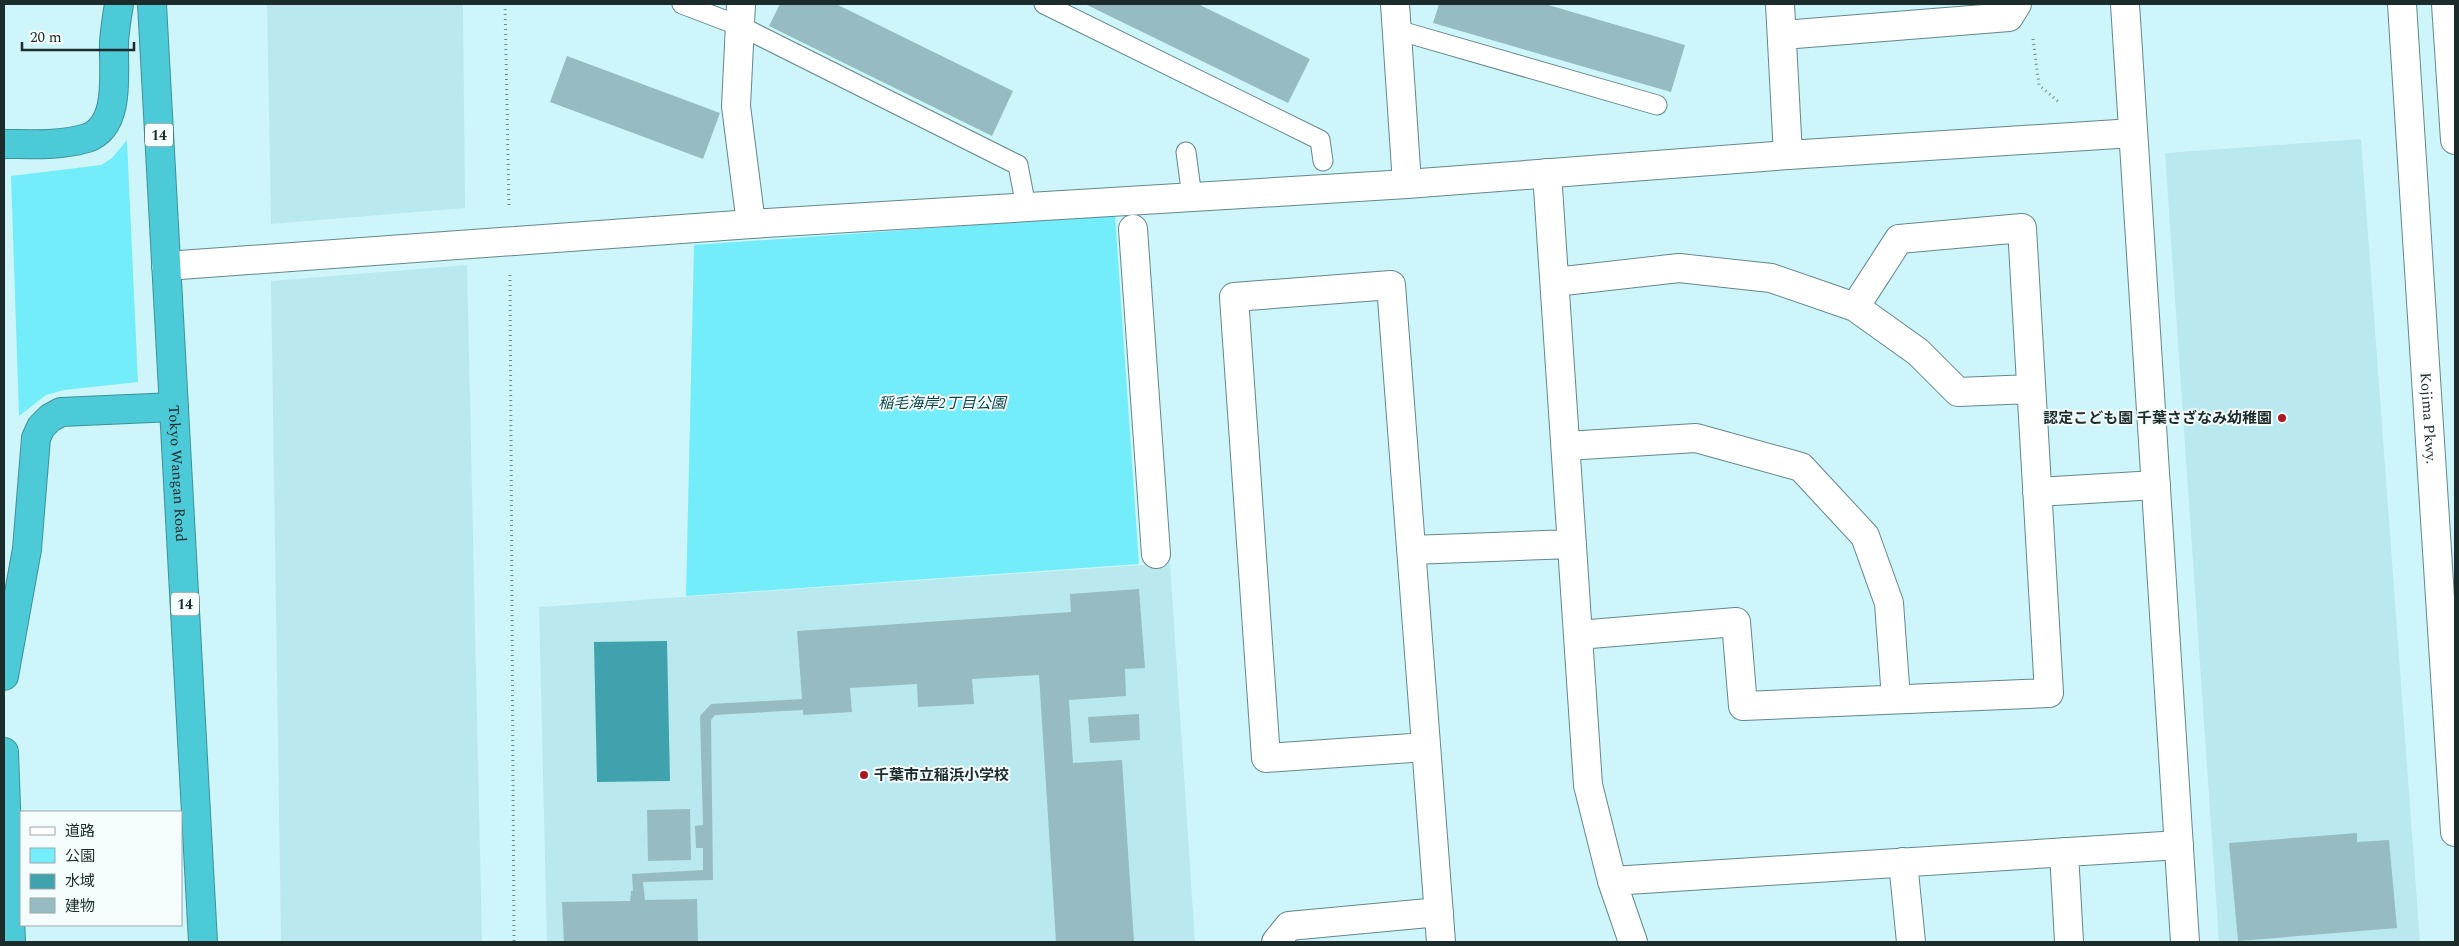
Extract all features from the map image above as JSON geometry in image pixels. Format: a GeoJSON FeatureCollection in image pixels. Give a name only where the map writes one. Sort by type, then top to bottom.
{"type":"FeatureCollection","features":[{"type":"Feature","properties":{"kind":"highway"},"geometry":{"type":"LineString","coordinates":[[4,144],[54,143],[89,138],[104,126],[114,103],[114,40],[119,4]]}},
{"type":"Feature","properties":{"kind":"highway","name":"Tokyo Wangan Road"},"geometry":{"type":"LineString","coordinates":[[152,4],[203,942]]}},
{"type":"Feature","properties":{"kind":"highway"},"geometry":{"type":"LineString","coordinates":[[4,676],[27,548],[34,450],[41,428],[50,418],[61,412],[174,407]]}},
{"type":"Feature","properties":{"kind":"highway"},"geometry":{"type":"LineString","coordinates":[[4,752],[11,942]]}},
{"type":"Feature","properties":{"kind":"street"},"geometry":{"type":"LineString","coordinates":[[1395,4],[1407,184]]}},
{"type":"Feature","properties":{"kind":"street"},"geometry":{"type":"LineString","coordinates":[[1780,4],[1788,155]]}},
{"type":"Feature","properties":{"kind":"street"},"geometry":{"type":"LineString","coordinates":[[2125,4],[2185,942]]}},
{"type":"Feature","properties":{"kind":"street","name":"Kojima Pkwy."},"geometry":{"type":"LineString","coordinates":[[2402,4],[2450,669],[2455,832]]}},
{"type":"Feature","properties":{"kind":"street"},"geometry":{"type":"LineString","coordinates":[[2446,4],[2455,140]]}},
{"type":"Feature","properties":{"kind":"street"},"geometry":{"type":"LineString","coordinates":[[1783,34],[2009,16],[2016,6]]}},
{"type":"Feature","properties":{"kind":"street"},"geometry":{"type":"LineString","coordinates":[[740,15],[736,106],[752,224]]}},
{"type":"Feature","properties":{"kind":"street"},"geometry":{"type":"LineString","coordinates":[[166,266],[752,224],[1407,184],[1788,155],[2133,132]]}},
{"type":"Feature","properties":{"kind":"street"},"geometry":{"type":"LineString","coordinates":[[1547,173],[1588,785],[1612,881],[1633,942]]}},
{"type":"Feature","properties":{"kind":"street"},"geometry":{"type":"LineString","coordinates":[[1578,635],[1736,622],[1743,706],[2049,693],[2022,228],[1899,239],[1855,307]]}},
{"type":"Feature","properties":{"kind":"street"},"geometry":{"type":"LineString","coordinates":[[1133,229],[1156,554]]}},
{"type":"Feature","properties":{"kind":"street"},"geometry":{"type":"LineString","coordinates":[[1555,282],[1679,268],[1771,278],[1855,307],[1918,352],[1958,392],[2031,389]]}},
{"type":"Feature","properties":{"kind":"street"},"geometry":{"type":"LineString","coordinates":[[1426,747],[1266,758],[1234,297],[1391,285],[1441,942]]}},
{"type":"Feature","properties":{"kind":"street"},"geometry":{"type":"LineString","coordinates":[[1566,446],[1696,438],[1801,467],[1865,536],[1889,603],[1896,699]]}},
{"type":"Feature","properties":{"kind":"street"},"geometry":{"type":"LineString","coordinates":[[2037,492],[2156,485]]}},
{"type":"Feature","properties":{"kind":"street"},"geometry":{"type":"LineString","coordinates":[[1412,550],[1572,544]]}},
{"type":"Feature","properties":{"kind":"street"},"geometry":{"type":"LineString","coordinates":[[1612,881],[2179,845]]}},
{"type":"Feature","properties":{"kind":"street"},"geometry":{"type":"LineString","coordinates":[[2064,852],[2069,942]]}},
{"type":"Feature","properties":{"kind":"street"},"geometry":{"type":"LineString","coordinates":[[1903,862],[1911,942]]}},
{"type":"Feature","properties":{"kind":"street"},"geometry":{"type":"LineString","coordinates":[[1276,942],[1288,926],[1439,912]]}},
{"type":"Feature","properties":{"kind":"lane"},"geometry":{"type":"LineString","coordinates":[[682,4],[740,15],[1018,165],[1026,207]]}},
{"type":"Feature","properties":{"kind":"lane"},"geometry":{"type":"LineString","coordinates":[[1044,4],[1320,140],[1323,161]]}},
{"type":"Feature","properties":{"kind":"lane"},"geometry":{"type":"LineString","coordinates":[[1397,30],[1657,105]]}},
{"type":"Feature","properties":{"kind":"lane"},"geometry":{"type":"LineString","coordinates":[[1186,152],[1192,197]]}},
{"type":"Feature","properties":{"kind":"path"},"geometry":{"type":"LineString","coordinates":[[505,4],[509,209]]}},
{"type":"Feature","properties":{"kind":"path"},"geometry":{"type":"LineString","coordinates":[[2016,6],[2032,29],[2039,85],[2060,103]]}},
{"type":"Feature","properties":{"kind":"path"},"geometry":{"type":"LineString","coordinates":[[510,268],[514,942]]}},
{"type":"Feature","properties":{"kind":"shaded area"},"geometry":{"type":"Polygon","coordinates":[[[267,4],[463,4],[465,208],[271,224],[267,4]]]}},
{"type":"Feature","properties":{"kind":"shaded area","name":"認定こども園 千葉さざなみ幼稚園"},"geometry":{"type":"Polygon","coordinates":[[[2361,139],[2420,942],[2219,942],[2165,153],[2361,139]]]}},
{"type":"Feature","properties":{"kind":"shaded area"},"geometry":{"type":"Polygon","coordinates":[[[467,265],[482,942],[281,942],[271,281],[467,265]]]}},
{"type":"Feature","properties":{"kind":"shaded area","name":"千葉市立稲浜小学校"},"geometry":{"type":"Polygon","coordinates":[[[1170,563],[1195,942],[547,942],[539,607],[1170,563]]]}},
{"type":"Feature","properties":{"kind":"green space"},"geometry":{"type":"Polygon","coordinates":[[[127,140],[138,382],[64,390],[46,395],[19,416],[11,176],[101,165],[112,158],[127,140]]]}},
{"type":"Feature","properties":{"kind":"green space","name":"稲毛海岸2丁目公園"},"geometry":{"type":"Polygon","coordinates":[[[1115,215],[1139,564],[686,596],[694,245],[1115,215]]]}},
{"type":"Feature","properties":{"kind":"water"},"geometry":{"type":"Polygon","coordinates":[[[667,641],[670,781],[597,782],[594,642],[667,641]]]}},
{"type":"Feature","properties":{"kind":"building"},"geometry":{"type":"Polygon","coordinates":[[[780,4],[836,4],[1013,91],[992,136],[769,26],[780,4]]]}},
{"type":"Feature","properties":{"kind":"building"},"geometry":{"type":"Polygon","coordinates":[[[1085,4],[1198,4],[1310,59],[1288,103],[1085,4]]]}},
{"type":"Feature","properties":{"kind":"building"},"geometry":{"type":"Polygon","coordinates":[[[1439,4],[1545,4],[1685,45],[1671,92],[1433,23],[1439,4]]]}},
{"type":"Feature","properties":{"kind":"building"},"geometry":{"type":"Polygon","coordinates":[[[567,56],[720,113],[703,159],[550,102],[567,56]]]}},
{"type":"Feature","properties":{"kind":"building"},"geometry":{"type":"Polygon","coordinates":[[[1139,589],[1145,668],[1125,669],[1126,696],[1069,700],[1073,763],[1122,760],[1134,942],[1056,942],[1039,675],[972,679],[974,704],[918,707],[917,684],[850,688],[852,712],[803,715],[803,710],[715,715],[711,720],[713,880],[643,882],[645,900],[697,899],[698,942],[564,942],[562,902],[630,901],[631,891],[633,891],[632,874],[703,870],[703,848],[696,848],[695,826],[703,825],[700,716],[711,704],[802,699],[797,631],[1071,612],[1070,594],[1139,589]]]}},
{"type":"Feature","properties":{"kind":"building"},"geometry":{"type":"Polygon","coordinates":[[[1139,714],[1140,740],[1090,743],[1088,717],[1139,714]]]}},
{"type":"Feature","properties":{"kind":"building"},"geometry":{"type":"Polygon","coordinates":[[[690,809],[691,860],[648,861],[647,810],[690,809]]]}},
{"type":"Feature","properties":{"kind":"building"},"geometry":{"type":"Polygon","coordinates":[[[2357,833],[2357,842],[2389,840],[2397,928],[2238,941],[2229,843],[2357,833]]]}},
{"type":"Feature","properties":{"kind":"place","name":"認定こども園 千葉さざなみ幼稚園"},"geometry":{"type":"Point","coordinates":[2282,418]}},
{"type":"Feature","properties":{"kind":"place","name":"千葉市立稲浜小学校"},"geometry":{"type":"Point","coordinates":[864,775]}}]}
